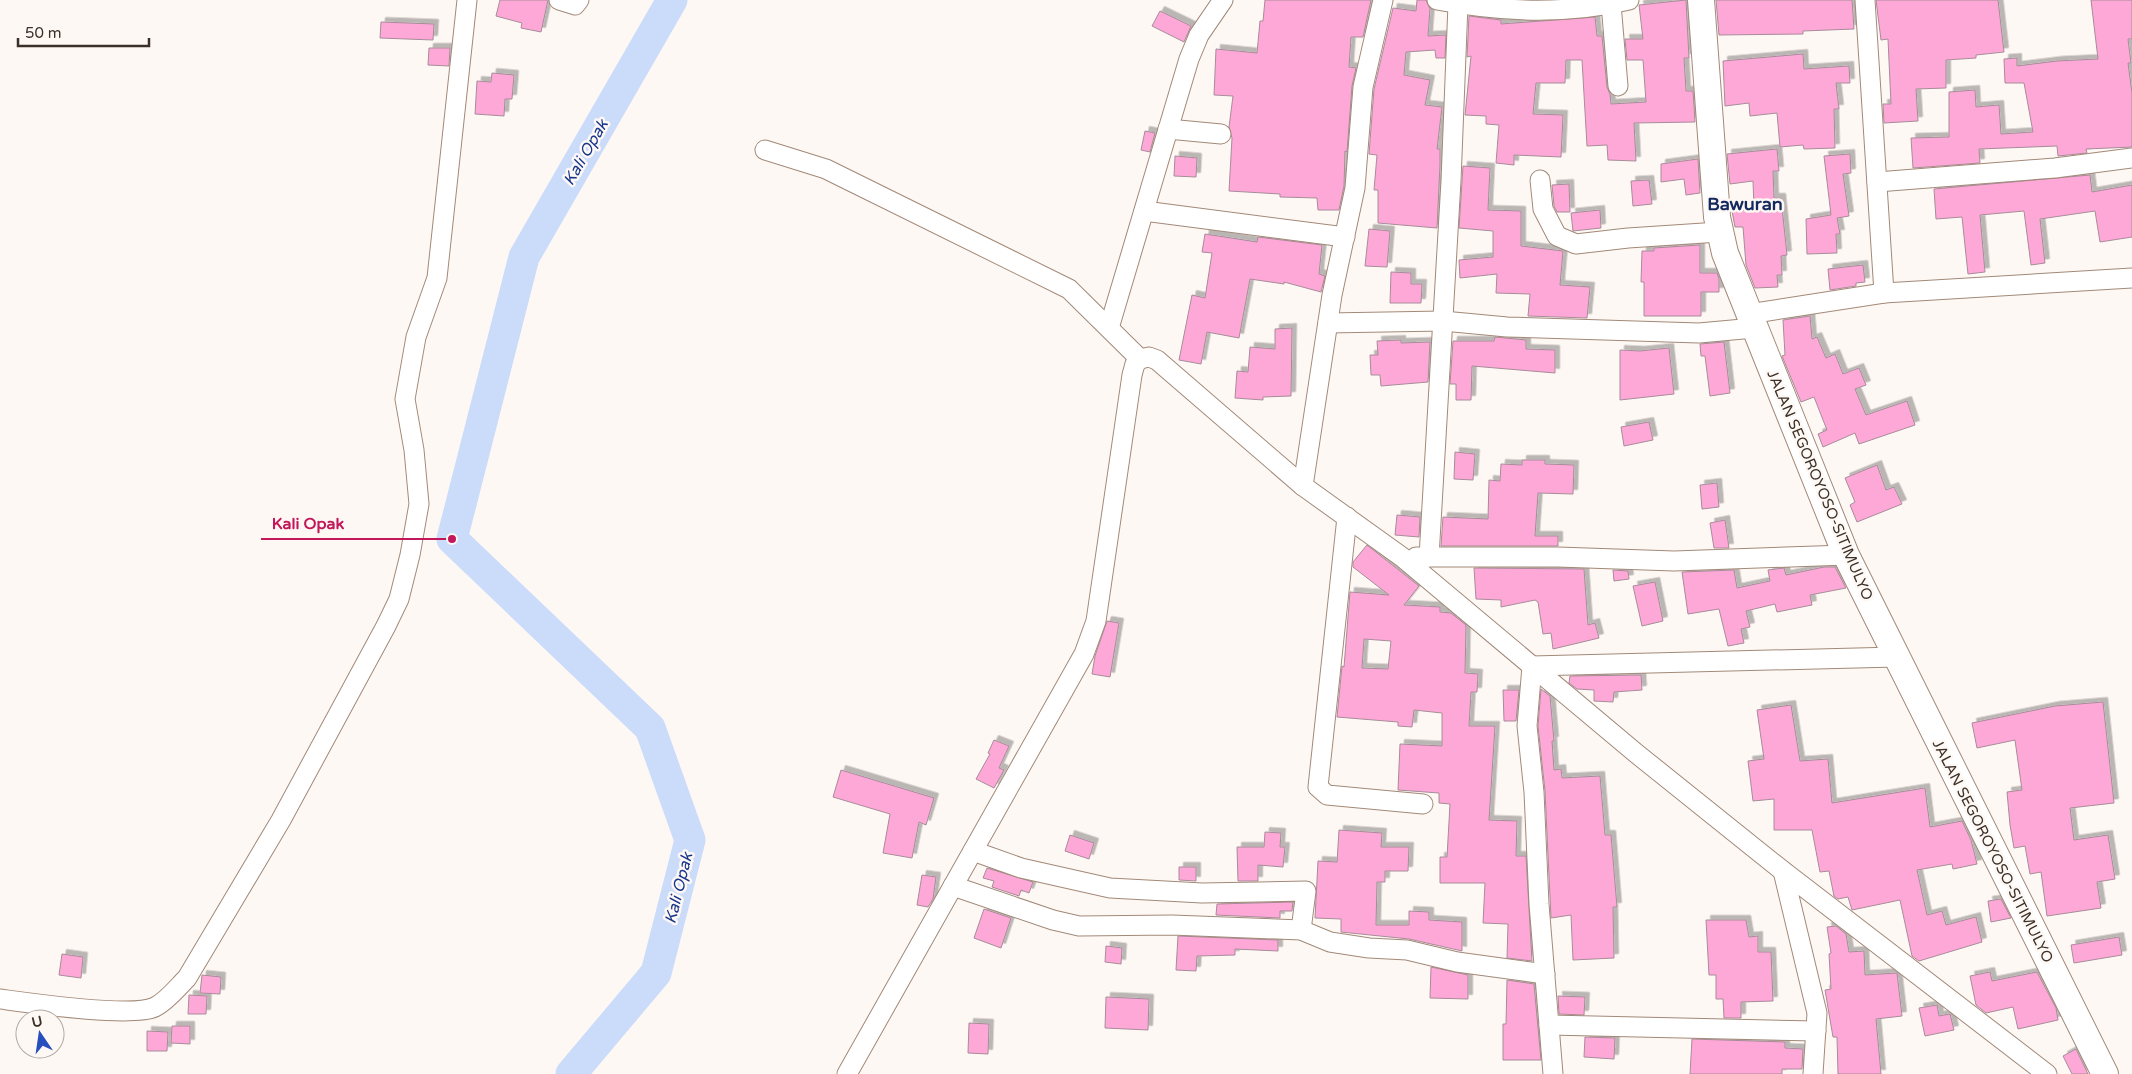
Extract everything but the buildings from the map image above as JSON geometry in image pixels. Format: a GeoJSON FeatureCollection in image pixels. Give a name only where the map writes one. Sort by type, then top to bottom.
{"type":"FeatureCollection","features":[{"type":"Feature","properties":{"kind":"main road","name":"JALAN SEGOROYOSO-SITIMULYO"},"geometry":{"type":"LineString","coordinates":[[1701,0],[1720,232],[1725,253],[1846,555],[2105,1074]]}},
{"type":"Feature","properties":{"kind":"street"},"geometry":{"type":"LineString","coordinates":[[0,1000],[82,1008],[142,1010],[155,1007],[187,978],[281,820],[399,599],[410,555],[419,504],[414,450],[405,400],[416,337],[438,278],[466,0]]}},
{"type":"Feature","properties":{"kind":"street"},"geometry":{"type":"LineString","coordinates":[[559,0],[575,5],[579,0]]}},
{"type":"Feature","properties":{"kind":"street"},"geometry":{"type":"LineString","coordinates":[[1109,328],[1189,59],[1199,35],[1223,0]]}},
{"type":"Feature","properties":{"kind":"street"},"geometry":{"type":"LineString","coordinates":[[1303,486],[1328,323],[1354,188],[1363,87],[1383,0]]}},
{"type":"Feature","properties":{"kind":"street"},"geometry":{"type":"LineString","coordinates":[[1437,0],[1480,8],[1515,10],[1585,4],[1611,4],[1630,0]]}},
{"type":"Feature","properties":{"kind":"street"},"geometry":{"type":"LineString","coordinates":[[1864,0],[1884,293]]}},
{"type":"Feature","properties":{"kind":"street"},"geometry":{"type":"LineString","coordinates":[[1429,557],[1443,321],[1458,4]]}},
{"type":"Feature","properties":{"kind":"street"},"geometry":{"type":"LineString","coordinates":[[1611,4],[1618,86]]}},
{"type":"Feature","properties":{"kind":"street"},"geometry":{"type":"LineString","coordinates":[[1168,129],[1220,134]]}},
{"type":"Feature","properties":{"kind":"street"},"geometry":{"type":"LineString","coordinates":[[765,150],[826,169],[1069,288],[1140,359]]}},
{"type":"Feature","properties":{"kind":"street"},"geometry":{"type":"LineString","coordinates":[[1876,182],[2054,168],[2132,158]]}},
{"type":"Feature","properties":{"kind":"street"},"geometry":{"type":"LineString","coordinates":[[1540,180],[1543,210],[1557,236],[1576,244],[1720,232]]}},
{"type":"Feature","properties":{"kind":"street"},"geometry":{"type":"LineString","coordinates":[[1144,211],[1344,237]]}},
{"type":"Feature","properties":{"kind":"street"},"geometry":{"type":"LineString","coordinates":[[1328,323],[1443,321],[1507,327],[1626,332],[1725,332],[1752,321],[1884,293],[2132,278]]}},
{"type":"Feature","properties":{"kind":"street"},"geometry":{"type":"LineString","coordinates":[[847,1074],[1084,654],[1096,621],[1132,374],[1135,364],[1140,359],[1149,357],[1158,360],[1303,486],[1402,557],[1637,754],[1783,871],[2047,1074]]}},
{"type":"Feature","properties":{"kind":"street"},"geometry":{"type":"LineString","coordinates":[[1348,517],[1318,787],[1327,795],[1424,804]]}},
{"type":"Feature","properties":{"kind":"street"},"geometry":{"type":"LineString","coordinates":[[1402,557],[1558,556],[1674,561],[1846,555]]}},
{"type":"Feature","properties":{"kind":"street"},"geometry":{"type":"LineString","coordinates":[[1532,666],[1896,657]]}},
{"type":"Feature","properties":{"kind":"street"},"geometry":{"type":"LineString","coordinates":[[1532,666],[1527,726],[1534,792],[1552,1074]]}},
{"type":"Feature","properties":{"kind":"street"},"geometry":{"type":"LineString","coordinates":[[973,851],[1021,868],[1110,888],[1202,893],[1306,891],[1301,930]]}},
{"type":"Feature","properties":{"kind":"street"},"geometry":{"type":"LineString","coordinates":[[1783,871],[1817,1013],[1813,1074]]}},
{"type":"Feature","properties":{"kind":"street"},"geometry":{"type":"LineString","coordinates":[[953,886],[1053,920],[1079,926],[1172,925],[1301,930],[1330,942],[1369,948],[1407,950],[1458,962],[1545,974]]}},
{"type":"Feature","properties":{"kind":"street"},"geometry":{"type":"LineString","coordinates":[[1549,1025],[1816,1031]]}},
{"type":"Feature","properties":{"kind":"waterway","name":"Kali Opak"},"geometry":{"type":"LineString","coordinates":[[571,1074],[656,973],[690,840],[650,728],[452,539],[524,257],[672,0]]}},
{"type":"Feature","properties":{"kind":"place","name":"Kali Opak"},"geometry":{"type":"Point","coordinates":[452,539]}},
{"type":"Feature","properties":{"kind":"district","name":"Bawuran"},"geometry":{"type":"Point","coordinates":[1745,204]}}]}
